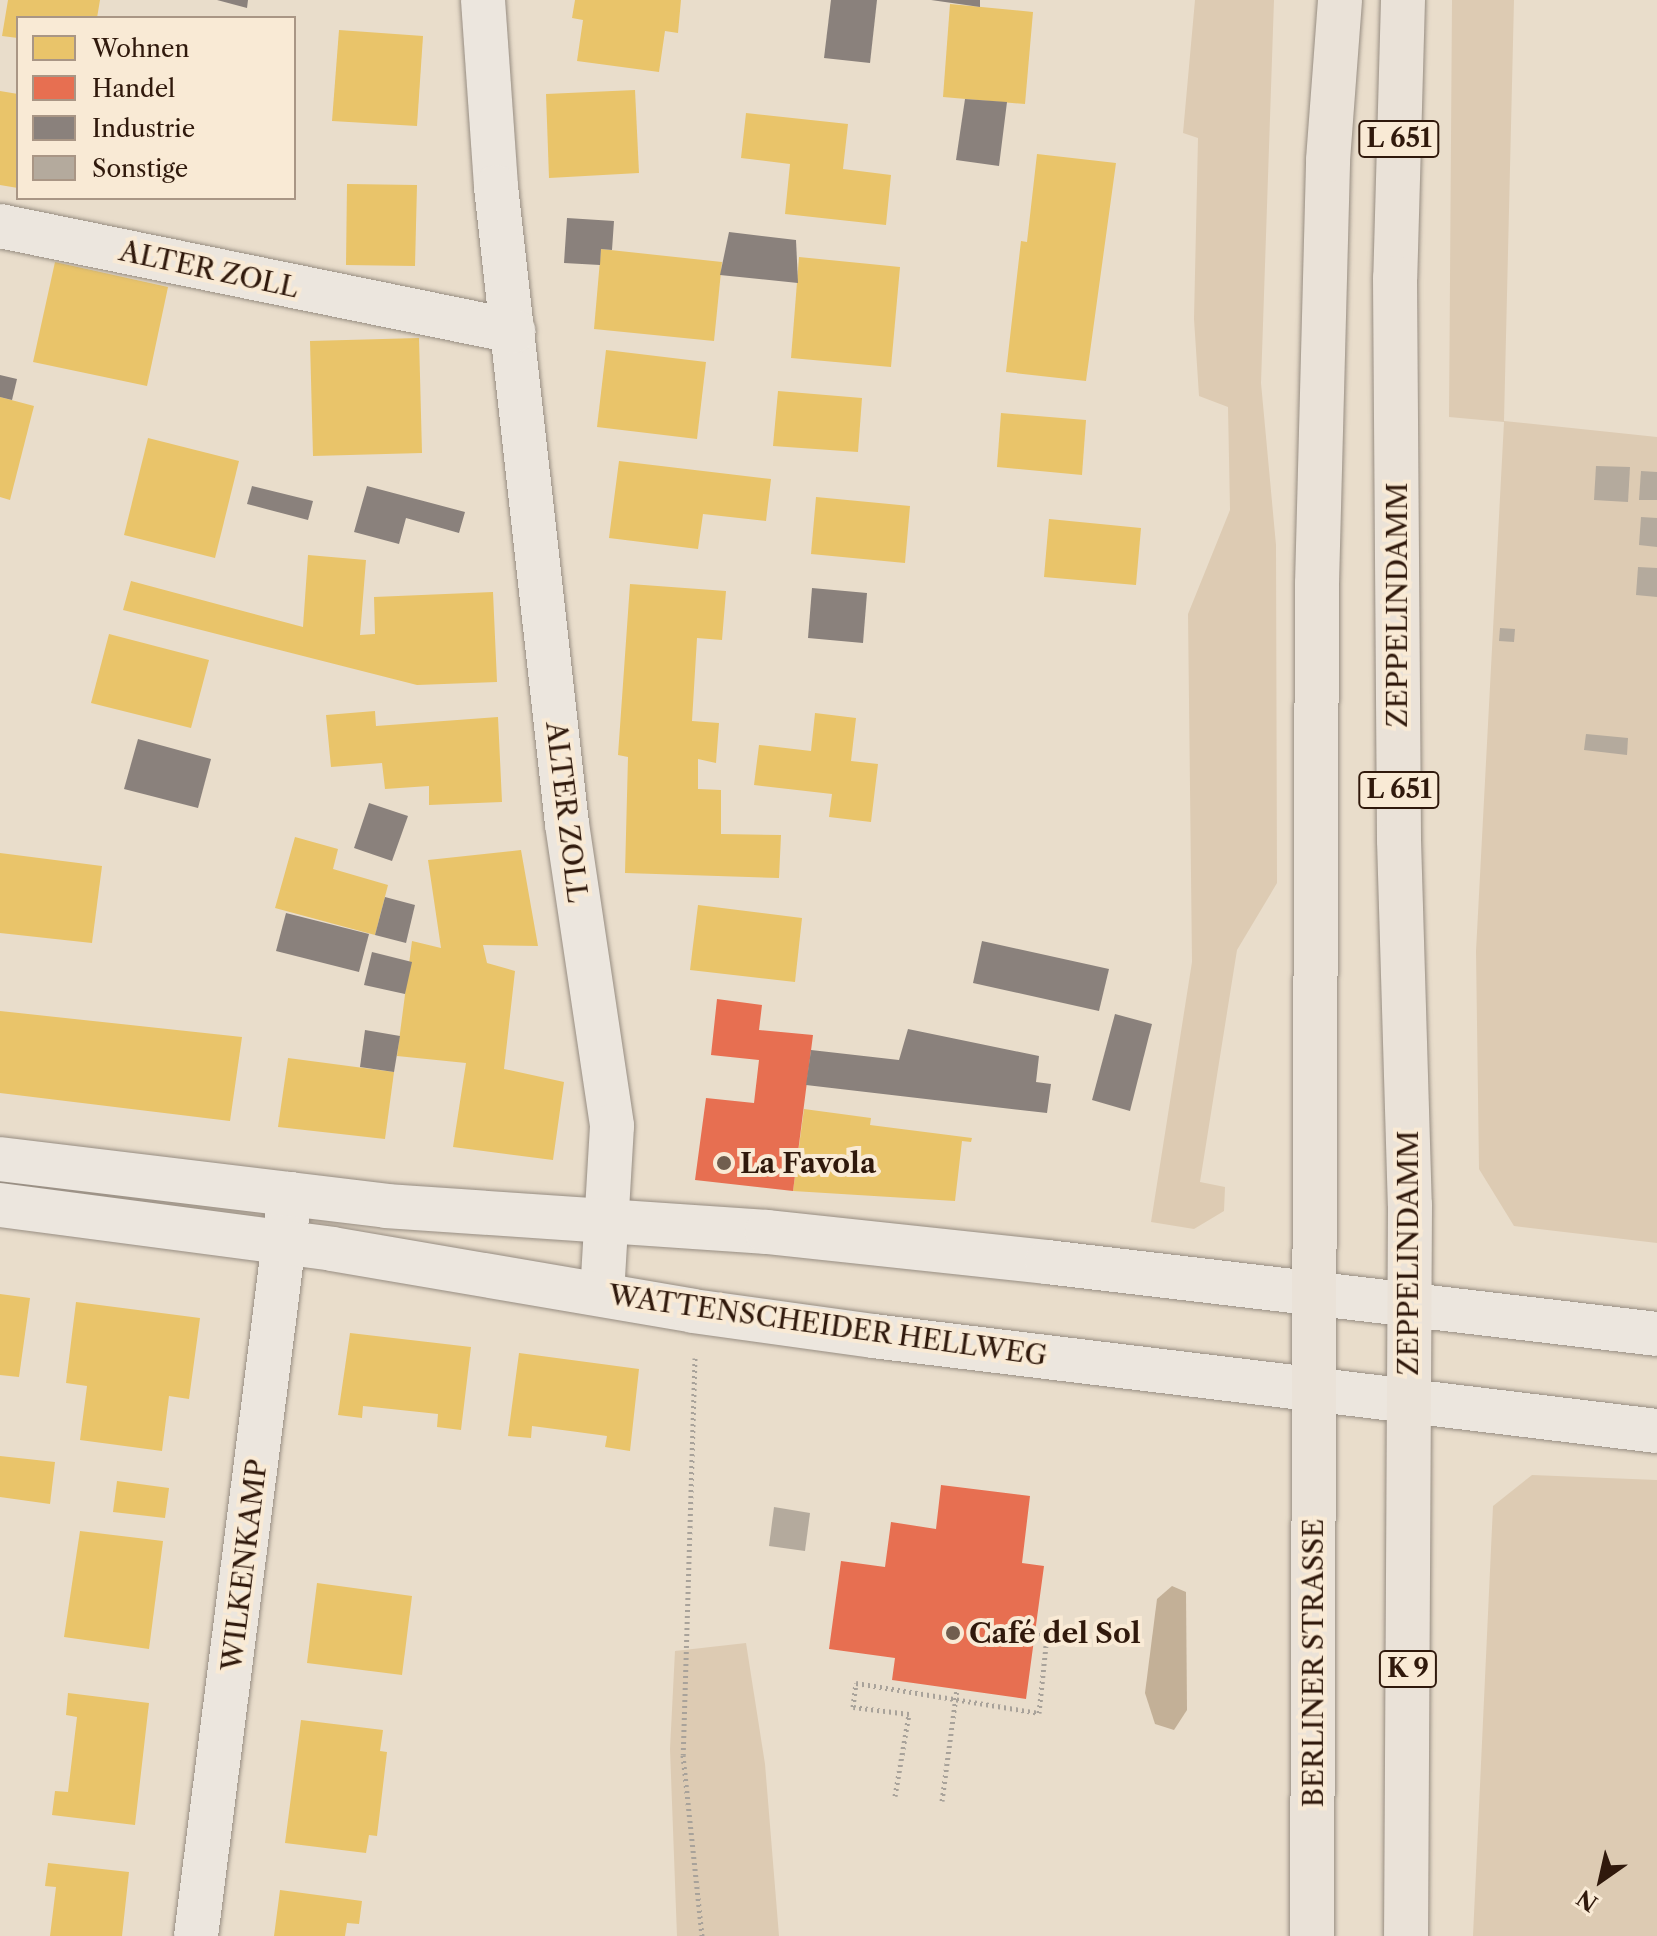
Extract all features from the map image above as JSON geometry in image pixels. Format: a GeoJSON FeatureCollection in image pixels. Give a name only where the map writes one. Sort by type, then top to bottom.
{"type":"FeatureCollection","features":[{"type":"Feature","properties":{"kind":"main road","name":"ALTER ZOLL"},"geometry":{"type":"LineString","coordinates":[[483,0],[484,61],[567,824],[612,1126],[602,1293]]}},
{"type":"Feature","properties":{"kind":"main road","name":"L 651"},"geometry":{"type":"LineString","coordinates":[[1313,1390],[1311,1291],[1317,584],[1328,160],[1340,0]]}},
{"type":"Feature","properties":{"kind":"main road","name":"ZEPPELINDAMM"},"geometry":{"type":"LineString","coordinates":[[1403,0],[1395,324],[1409,1302],[1407,1402]]}},
{"type":"Feature","properties":{"kind":"main road","name":"ALTER ZOLL"},"geometry":{"type":"LineString","coordinates":[[0,226],[513,331]]}},
{"type":"Feature","properties":{"kind":"main road"},"geometry":{"type":"LineString","coordinates":[[0,1159],[290,1194],[608,1225],[767,1232],[1409,1302],[1657,1334]]}},
{"type":"Feature","properties":{"kind":"main road","name":"WILKENKAMP"},"geometry":{"type":"LineString","coordinates":[[196,1936],[290,1194]]}},
{"type":"Feature","properties":{"kind":"main road","name":"WATTENSCHEIDER HELLWEG"},"geometry":{"type":"LineString","coordinates":[[0,1205],[283,1243],[602,1293],[693,1311],[1657,1431]]}},
{"type":"Feature","properties":{"kind":"main road","name":"BERLINER STRASSE"},"geometry":{"type":"LineString","coordinates":[[1312,1936],[1313,1390]]}},
{"type":"Feature","properties":{"kind":"main road","name":"K 9"},"geometry":{"type":"LineString","coordinates":[[1406,1936],[1407,1402]]}},
{"type":"Feature","properties":{"kind":"path"},"geometry":{"type":"LineString","coordinates":[[693,1311],[683,1755],[702,1936]]}},
{"type":"Feature","properties":{"kind":"path"},"geometry":{"type":"LineString","coordinates":[[895,1796],[909,1714],[853,1707],[856,1683],[954,1702],[1039,1713],[1047,1635],[1035,1632]]}},
{"type":"Feature","properties":{"kind":"path"},"geometry":{"type":"LineString","coordinates":[[942,1801],[957,1689]]}},
{"type":"Feature","properties":{"kind":"shaded area"},"geometry":{"type":"Polygon","coordinates":[[[1195,0],[1274,0],[1261,383],[1276,545],[1277,883],[1237,950],[1200,1182],[1225,1187],[1224,1211],[1194,1229],[1151,1222],[1192,962],[1188,614],[1230,510],[1228,407],[1199,396],[1194,319],[1198,138],[1183,133],[1195,0]]]}},
{"type":"Feature","properties":{"kind":"shaded area"},"geometry":{"type":"Polygon","coordinates":[[[1452,0],[1514,0],[1504,421],[1657,437],[1657,1243],[1514,1226],[1479,1169],[1476,951],[1504,422],[1449,417],[1452,0]]]}},
{"type":"Feature","properties":{"kind":"shaded area"},"geometry":{"type":"Polygon","coordinates":[[[1532,1475],[1657,1480],[1657,1936],[1473,1936],[1493,1506],[1532,1475]]]}},
{"type":"Feature","properties":{"kind":"shaded area"},"geometry":{"type":"Polygon","coordinates":[[[1172,1586],[1186,1592],[1187,1710],[1174,1730],[1155,1724],[1145,1693],[1157,1599],[1172,1586]]]}},
{"type":"Feature","properties":{"kind":"shaded area"},"geometry":{"type":"Polygon","coordinates":[[[746,1643],[765,1764],[779,1936],[677,1936],[670,1749],[675,1651],[746,1643]]]}},
{"type":"Feature","properties":{"kind":"building: Wohnen"},"geometry":{"type":"Polygon","coordinates":[[[8,0],[100,0],[97,16],[16,16],[16,38],[2,36],[8,0]]]}},
{"type":"Feature","properties":{"kind":"building: Wohnen"},"geometry":{"type":"Polygon","coordinates":[[[575,0],[681,0],[678,33],[665,31],[659,72],[577,61],[583,20],[572,18],[575,0]]]}},
{"type":"Feature","properties":{"kind":"building: Wohnen"},"geometry":{"type":"Polygon","coordinates":[[[950,4],[1033,12],[1025,104],[943,97],[950,4]]]}},
{"type":"Feature","properties":{"kind":"building: Wohnen"},"geometry":{"type":"Polygon","coordinates":[[[339,30],[423,36],[417,126],[332,121],[339,30]]]}},
{"type":"Feature","properties":{"kind":"building: Wohnen"},"geometry":{"type":"Polygon","coordinates":[[[635,90],[639,173],[549,178],[546,94],[635,90]]]}},
{"type":"Feature","properties":{"kind":"building: Wohnen"},"geometry":{"type":"Polygon","coordinates":[[[0,91],[16,94],[16,188],[0,185],[0,91]]]}},
{"type":"Feature","properties":{"kind":"building: Wohnen"},"geometry":{"type":"Polygon","coordinates":[[[746,113],[848,124],[843,169],[891,175],[886,225],[785,214],[790,164],[741,158],[746,113]]]}},
{"type":"Feature","properties":{"kind":"building: Wohnen"},"geometry":{"type":"Polygon","coordinates":[[[1037,154],[1116,163],[1086,381],[1006,372],[1021,241],[1027,242],[1037,154]]]}},
{"type":"Feature","properties":{"kind":"building: Wohnen"},"geometry":{"type":"Polygon","coordinates":[[[347,184],[417,185],[415,266],[346,265],[347,184]]]}},
{"type":"Feature","properties":{"kind":"building: Wohnen"},"geometry":{"type":"Polygon","coordinates":[[[601,249],[722,262],[714,341],[594,329],[601,249]]]}},
{"type":"Feature","properties":{"kind":"building: Wohnen"},"geometry":{"type":"Polygon","coordinates":[[[799,257],[900,267],[891,367],[791,358],[799,257]]]}},
{"type":"Feature","properties":{"kind":"building: Wohnen"},"geometry":{"type":"Polygon","coordinates":[[[55,262],[168,287],[147,386],[33,362],[55,262]]]}},
{"type":"Feature","properties":{"kind":"building: Wohnen"},"geometry":{"type":"Polygon","coordinates":[[[419,338],[422,453],[313,456],[310,341],[419,338]]]}},
{"type":"Feature","properties":{"kind":"building: Wohnen"},"geometry":{"type":"Polygon","coordinates":[[[606,350],[706,362],[697,439],[597,427],[606,350]]]}},
{"type":"Feature","properties":{"kind":"building: Wohnen"},"geometry":{"type":"Polygon","coordinates":[[[778,391],[862,398],[858,452],[773,446],[778,391]]]}},
{"type":"Feature","properties":{"kind":"building: Wohnen"},"geometry":{"type":"Polygon","coordinates":[[[0,397],[34,406],[10,500],[0,497],[0,397]]]}},
{"type":"Feature","properties":{"kind":"building: Wohnen"},"geometry":{"type":"Polygon","coordinates":[[[1001,413],[1086,420],[1082,475],[997,467],[1001,413]]]}},
{"type":"Feature","properties":{"kind":"building: Wohnen"},"geometry":{"type":"Polygon","coordinates":[[[148,438],[239,461],[215,558],[124,535],[148,438]]]}},
{"type":"Feature","properties":{"kind":"building: Wohnen"},"geometry":{"type":"Polygon","coordinates":[[[619,461],[771,479],[766,521],[703,514],[698,549],[609,538],[619,461]]]}},
{"type":"Feature","properties":{"kind":"building: Wohnen"},"geometry":{"type":"Polygon","coordinates":[[[816,497],[910,506],[905,563],[811,554],[816,497]]]}},
{"type":"Feature","properties":{"kind":"building: Wohnen"},"geometry":{"type":"Polygon","coordinates":[[[1049,519],[1141,528],[1136,585],[1044,577],[1049,519]]]}},
{"type":"Feature","properties":{"kind":"building: Wohnen"},"geometry":{"type":"Polygon","coordinates":[[[308,555],[366,560],[360,635],[375,634],[374,597],[493,592],[497,682],[417,685],[123,610],[131,581],[303,627],[308,555]]]}},
{"type":"Feature","properties":{"kind":"building: Wohnen"},"geometry":{"type":"Polygon","coordinates":[[[630,584],[726,591],[722,640],[697,638],[692,721],[719,723],[716,763],[698,759],[698,789],[721,790],[721,834],[781,835],[779,878],[625,873],[628,757],[618,755],[630,584]]]}},
{"type":"Feature","properties":{"kind":"building: Wohnen"},"geometry":{"type":"Polygon","coordinates":[[[109,634],[209,660],[191,728],[91,703],[109,634]]]}},
{"type":"Feature","properties":{"kind":"building: Wohnen"},"geometry":{"type":"Polygon","coordinates":[[[375,711],[376,726],[498,717],[502,802],[429,805],[429,786],[385,789],[382,763],[331,767],[326,715],[375,711]]]}},
{"type":"Feature","properties":{"kind":"building: Wohnen"},"geometry":{"type":"Polygon","coordinates":[[[815,713],[856,718],[851,761],[878,764],[871,822],[829,817],[832,794],[754,785],[759,745],[811,751],[815,713]]]}},
{"type":"Feature","properties":{"kind":"building: Wohnen"},"geometry":{"type":"Polygon","coordinates":[[[295,837],[338,849],[333,869],[388,885],[375,935],[275,908],[295,837]]]}},
{"type":"Feature","properties":{"kind":"building: Wohnen"},"geometry":{"type":"Polygon","coordinates":[[[521,850],[538,946],[483,945],[487,963],[515,971],[504,1069],[564,1082],[553,1160],[453,1147],[466,1063],[397,1056],[412,941],[441,948],[428,860],[521,850]]]}},
{"type":"Feature","properties":{"kind":"building: Wohnen"},"geometry":{"type":"Polygon","coordinates":[[[0,853],[102,866],[92,943],[0,933],[0,853]]]}},
{"type":"Feature","properties":{"kind":"building: Wohnen"},"geometry":{"type":"Polygon","coordinates":[[[698,905],[802,918],[795,982],[690,970],[698,905]]]}},
{"type":"Feature","properties":{"kind":"building: Wohnen"},"geometry":{"type":"Polygon","coordinates":[[[0,1011],[242,1037],[230,1121],[0,1093],[0,1011]]]}},
{"type":"Feature","properties":{"kind":"building: Wohnen"},"geometry":{"type":"Polygon","coordinates":[[[288,1058],[394,1072],[385,1139],[278,1127],[288,1058]]]}},
{"type":"Feature","properties":{"kind":"building: Wohnen"},"geometry":{"type":"Polygon","coordinates":[[[804,1109],[871,1118],[870,1125],[972,1138],[971,1142],[962,1141],[955,1201],[793,1191],[804,1109]]]}},
{"type":"Feature","properties":{"kind":"building: Wohnen"},"geometry":{"type":"Polygon","coordinates":[[[0,1294],[30,1298],[19,1377],[0,1375],[0,1294]]]}},
{"type":"Feature","properties":{"kind":"building: Wohnen"},"geometry":{"type":"Polygon","coordinates":[[[76,1302],[200,1318],[189,1399],[169,1396],[162,1451],[80,1440],[87,1386],[66,1383],[76,1302]]]}},
{"type":"Feature","properties":{"kind":"building: Wohnen"},"geometry":{"type":"Polygon","coordinates":[[[350,1333],[471,1347],[461,1430],[437,1427],[438,1414],[363,1406],[362,1418],[338,1415],[350,1333]]]}},
{"type":"Feature","properties":{"kind":"building: Wohnen"},"geometry":{"type":"Polygon","coordinates":[[[519,1353],[639,1369],[630,1451],[605,1447],[607,1436],[532,1426],[531,1438],[508,1436],[519,1353]]]}},
{"type":"Feature","properties":{"kind":"building: Wohnen"},"geometry":{"type":"Polygon","coordinates":[[[0,1456],[55,1462],[50,1504],[0,1497],[0,1456]]]}},
{"type":"Feature","properties":{"kind":"building: Wohnen"},"geometry":{"type":"Polygon","coordinates":[[[117,1481],[169,1488],[165,1518],[113,1512],[117,1481]]]}},
{"type":"Feature","properties":{"kind":"building: Wohnen"},"geometry":{"type":"Polygon","coordinates":[[[80,1531],[163,1541],[149,1649],[64,1637],[80,1531]]]}},
{"type":"Feature","properties":{"kind":"building: Wohnen"},"geometry":{"type":"Polygon","coordinates":[[[317,1583],[412,1596],[402,1675],[307,1663],[317,1583]]]}},
{"type":"Feature","properties":{"kind":"building: Wohnen"},"geometry":{"type":"Polygon","coordinates":[[[68,1693],[149,1703],[135,1825],[52,1815],[55,1791],[68,1792],[77,1717],[66,1715],[68,1693]]]}},
{"type":"Feature","properties":{"kind":"building: Wohnen"},"geometry":{"type":"Polygon","coordinates":[[[301,1720],[383,1730],[380,1751],[387,1752],[377,1836],[369,1835],[366,1853],[285,1843],[301,1720]]]}},
{"type":"Feature","properties":{"kind":"building: Wohnen"},"geometry":{"type":"Polygon","coordinates":[[[48,1863],[129,1872],[122,1936],[50,1936],[56,1887],[45,1886],[48,1863]]]}},
{"type":"Feature","properties":{"kind":"building: Wohnen"},"geometry":{"type":"Polygon","coordinates":[[[280,1890],[362,1901],[359,1924],[347,1923],[345,1936],[274,1936],[280,1890]]]}},
{"type":"Feature","properties":{"kind":"building: Handel"},"geometry":{"type":"Polygon","coordinates":[[[717,999],[762,1005],[759,1030],[813,1035],[793,1191],[695,1180],[706,1098],[754,1103],[759,1060],[711,1055],[717,999]]]}},
{"type":"Feature","properties":{"kind":"building: Handel"},"geometry":{"type":"Polygon","coordinates":[[[941,1485],[1030,1496],[1022,1563],[1044,1566],[1026,1699],[892,1680],[895,1658],[829,1649],[841,1561],[885,1567],[891,1522],[936,1529],[941,1485]]]}},
{"type":"Feature","properties":{"kind":"building: Industrie"},"geometry":{"type":"Polygon","coordinates":[[[217,0],[248,0],[247,8],[217,0]]]}},
{"type":"Feature","properties":{"kind":"building: Industrie"},"geometry":{"type":"Polygon","coordinates":[[[831,0],[877,0],[870,63],[824,58],[831,0]]]}},
{"type":"Feature","properties":{"kind":"building: Industrie"},"geometry":{"type":"Polygon","coordinates":[[[931,0],[980,0],[980,7],[931,0]]]}},
{"type":"Feature","properties":{"kind":"building: Industrie"},"geometry":{"type":"Polygon","coordinates":[[[965,99],[1007,102],[999,166],[956,160],[965,99]]]}},
{"type":"Feature","properties":{"kind":"building: Industrie"},"geometry":{"type":"Polygon","coordinates":[[[567,218],[614,221],[612,250],[601,249],[600,265],[564,263],[567,218]]]}},
{"type":"Feature","properties":{"kind":"building: Industrie"},"geometry":{"type":"Polygon","coordinates":[[[729,232],[796,240],[798,283],[720,275],[729,232]]]}},
{"type":"Feature","properties":{"kind":"building: Industrie"},"geometry":{"type":"Polygon","coordinates":[[[0,375],[17,379],[12,400],[0,397],[0,375]]]}},
{"type":"Feature","properties":{"kind":"building: Industrie"},"geometry":{"type":"Polygon","coordinates":[[[252,486],[313,501],[308,520],[247,504],[252,486]]]}},
{"type":"Feature","properties":{"kind":"building: Industrie"},"geometry":{"type":"Polygon","coordinates":[[[367,486],[465,512],[459,533],[406,518],[399,544],[354,532],[367,486]]]}},
{"type":"Feature","properties":{"kind":"building: Industrie"},"geometry":{"type":"Polygon","coordinates":[[[812,588],[867,593],[863,643],[808,638],[812,588]]]}},
{"type":"Feature","properties":{"kind":"building: Industrie"},"geometry":{"type":"Polygon","coordinates":[[[138,739],[211,759],[198,808],[124,789],[138,739]]]}},
{"type":"Feature","properties":{"kind":"building: Industrie"},"geometry":{"type":"Polygon","coordinates":[[[369,803],[408,816],[392,861],[354,848],[369,803]]]}},
{"type":"Feature","properties":{"kind":"building: Industrie"},"geometry":{"type":"Polygon","coordinates":[[[385,897],[415,905],[406,943],[375,935],[385,897]]]}},
{"type":"Feature","properties":{"kind":"building: Industrie"},"geometry":{"type":"Polygon","coordinates":[[[286,913],[369,934],[359,972],[276,951],[286,913]]]}},
{"type":"Feature","properties":{"kind":"building: Industrie"},"geometry":{"type":"Polygon","coordinates":[[[982,941],[1109,969],[1099,1011],[973,983],[982,941]]]}},
{"type":"Feature","properties":{"kind":"building: Industrie"},"geometry":{"type":"Polygon","coordinates":[[[372,952],[412,962],[405,994],[364,985],[372,952]]]}},
{"type":"Feature","properties":{"kind":"building: Industrie"},"geometry":{"type":"Polygon","coordinates":[[[1115,1014],[1152,1024],[1130,1111],[1092,1100],[1115,1014]]]}},
{"type":"Feature","properties":{"kind":"building: Industrie"},"geometry":{"type":"Polygon","coordinates":[[[908,1029],[1039,1056],[1036,1082],[1051,1084],[1047,1113],[806,1085],[811,1050],[899,1060],[908,1029]]]}},
{"type":"Feature","properties":{"kind":"building: Industrie"},"geometry":{"type":"Polygon","coordinates":[[[365,1030],[400,1036],[394,1072],[360,1067],[365,1030]]]}},
{"type":"Feature","properties":{"kind":"building: Sonstige"},"geometry":{"type":"Polygon","coordinates":[[[1596,466],[1630,467],[1628,502],[1594,500],[1596,466]]]}},
{"type":"Feature","properties":{"kind":"building: Sonstige"},"geometry":{"type":"Polygon","coordinates":[[[1641,471],[1657,472],[1657,500],[1639,500],[1641,471]]]}},
{"type":"Feature","properties":{"kind":"building: Sonstige"},"geometry":{"type":"Polygon","coordinates":[[[1641,517],[1657,518],[1657,547],[1639,545],[1641,517]]]}},
{"type":"Feature","properties":{"kind":"building: Sonstige"},"geometry":{"type":"Polygon","coordinates":[[[1638,567],[1657,568],[1657,597],[1636,595],[1638,567]]]}},
{"type":"Feature","properties":{"kind":"building: Sonstige"},"geometry":{"type":"Polygon","coordinates":[[[1500,628],[1515,629],[1514,642],[1499,641],[1500,628]]]}},
{"type":"Feature","properties":{"kind":"building: Sonstige"},"geometry":{"type":"Polygon","coordinates":[[[1586,734],[1628,738],[1627,755],[1584,750],[1586,734]]]}},
{"type":"Feature","properties":{"kind":"building: Sonstige"},"geometry":{"type":"Polygon","coordinates":[[[774,1507],[810,1513],[805,1551],[769,1546],[774,1507]]]}},
{"type":"Feature","properties":{"kind":"place","name":"La Favola"},"geometry":{"type":"Point","coordinates":[724,1163]}},
{"type":"Feature","properties":{"kind":"place","name":"Café del Sol"},"geometry":{"type":"Point","coordinates":[953,1633]}}]}
